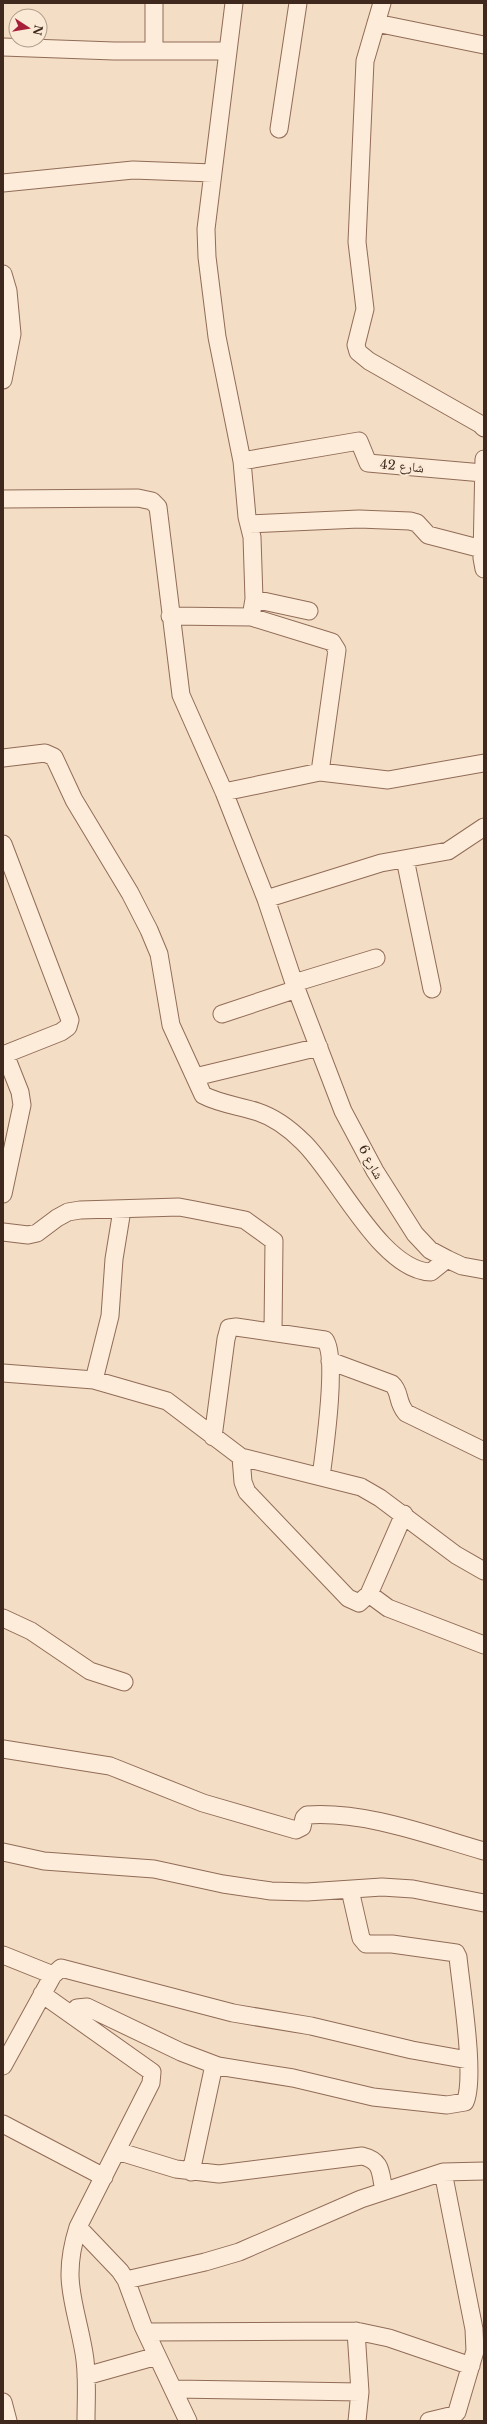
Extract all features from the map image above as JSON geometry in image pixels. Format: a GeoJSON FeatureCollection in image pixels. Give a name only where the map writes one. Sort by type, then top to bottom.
{"type":"FeatureCollection","features":[{"type":"Feature","properties":{"kind":"street"},"geometry":{"type":"LineString","coordinates":[[154,3],[154,51]]}},
{"type":"Feature","properties":{"kind":"street"},"geometry":{"type":"LineString","coordinates":[[234,3],[206,229],[207,258],[217,337],[242,461],[254,559],[254,599],[251,617]]}},
{"type":"Feature","properties":{"kind":"street"},"geometry":{"type":"LineString","coordinates":[[279,129],[298,3]]}},
{"type":"Feature","properties":{"kind":"street"},"geometry":{"type":"LineString","coordinates":[[382,3],[365,61],[357,242],[365,309],[356,345],[358,352],[369,361],[480,424],[484,428]]}},
{"type":"Feature","properties":{"kind":"street"},"geometry":{"type":"LineString","coordinates":[[376,23],[484,45]]}},
{"type":"Feature","properties":{"kind":"street"},"geometry":{"type":"LineString","coordinates":[[3,46],[154,51],[228,51]]}},
{"type":"Feature","properties":{"kind":"street"},"geometry":{"type":"LineString","coordinates":[[3,183],[133,170],[213,173]]}},
{"type":"Feature","properties":{"kind":"street"},"geometry":{"type":"LineString","coordinates":[[3,274],[8,291],[7,335],[3,380]]}},
{"type":"Feature","properties":{"kind":"street","name":"شارع 42"},"geometry":{"type":"LineString","coordinates":[[242,461],[359,441],[368,463],[484,466]]}},
{"type":"Feature","properties":{"kind":"street"},"geometry":{"type":"LineString","coordinates":[[484,466],[482,549],[484,569]]}},
{"type":"Feature","properties":{"kind":"street","name":"شارع 6"},"geometry":{"type":"LineString","coordinates":[[3,500],[138,498],[152,501],[158,506],[170,616],[181,695],[224,792],[266,899],[296,986],[343,1110],[375,1171],[416,1234],[430,1250],[462,1266],[484,1270]]}},
{"type":"Feature","properties":{"kind":"street"},"geometry":{"type":"LineString","coordinates":[[249,524],[359,519],[410,521],[417,523],[428,535],[482,549]]}},
{"type":"Feature","properties":{"kind":"street"},"geometry":{"type":"LineString","coordinates":[[254,599],[309,611]]}},
{"type":"Feature","properties":{"kind":"street"},"geometry":{"type":"LineString","coordinates":[[170,616],[251,617],[332,642],[335,645],[336,650],[320,772]]}},
{"type":"Feature","properties":{"kind":"street"},"geometry":{"type":"LineString","coordinates":[[3,758],[45,753],[54,757],[74,800],[126,886],[148,930],[158,954],[171,1025],[203,1095],[259,1112],[282,1123],[305,1143],[380,1242],[405,1263],[415,1269],[431,1272],[447,1259]]}},
{"type":"Feature","properties":{"kind":"street"},"geometry":{"type":"LineString","coordinates":[[224,792],[320,772],[388,780],[484,763]]}},
{"type":"Feature","properties":{"kind":"street"},"geometry":{"type":"LineString","coordinates":[[266,899],[381,863],[448,851],[484,828]]}},
{"type":"Feature","properties":{"kind":"street"},"geometry":{"type":"LineString","coordinates":[[3,844],[70,1020],[68,1027],[61,1032],[4,1055],[20,1092],[22,1105],[3,1194]]}},
{"type":"Feature","properties":{"kind":"street"},"geometry":{"type":"LineString","coordinates":[[405,859],[432,989]]}},
{"type":"Feature","properties":{"kind":"street"},"geometry":{"type":"LineString","coordinates":[[222,1014],[376,958]]}},
{"type":"Feature","properties":{"kind":"street"},"geometry":{"type":"LineString","coordinates":[[195,1077],[319,1047]]}},
{"type":"Feature","properties":{"kind":"street"},"geometry":{"type":"LineString","coordinates":[[3,1232],[28,1235],[37,1233],[68,1212],[180,1207],[245,1220],[271,1238],[275,1250],[272,1332]]}},
{"type":"Feature","properties":{"kind":"street"},"geometry":{"type":"LineString","coordinates":[[94,1380],[110,1316],[114,1259],[122,1210]]}},
{"type":"Feature","properties":{"kind":"street"},"geometry":{"type":"LineString","coordinates":[[214,1437],[226,1339],[229,1328],[236,1327],[325,1340],[330,1361],[328,1428],[321,1477]]}},
{"type":"Feature","properties":{"kind":"street"},"geometry":{"type":"LineString","coordinates":[[330,1361],[392,1384],[398,1390],[398,1402],[406,1413],[484,1451]]}},
{"type":"Feature","properties":{"kind":"street"},"geometry":{"type":"LineString","coordinates":[[3,1373],[94,1380],[167,1401],[241,1457],[361,1487],[404,1514],[456,1555],[484,1571]]}},
{"type":"Feature","properties":{"kind":"street"},"geometry":{"type":"LineString","coordinates":[[241,1457],[243,1482],[256,1504],[348,1598],[359,1603],[368,1594],[404,1514]]}},
{"type":"Feature","properties":{"kind":"street"},"geometry":{"type":"LineString","coordinates":[[368,1594],[388,1608],[484,1646]]}},
{"type":"Feature","properties":{"kind":"street"},"geometry":{"type":"LineString","coordinates":[[3,1618],[31,1631],[90,1671],[124,1682]]}},
{"type":"Feature","properties":{"kind":"street"},"geometry":{"type":"LineString","coordinates":[[3,1749],[110,1766],[203,1803],[296,1830],[302,1827],[304,1818],[307,1815],[342,1817],[380,1822],[484,1851]]}},
{"type":"Feature","properties":{"kind":"street"},"geometry":{"type":"LineString","coordinates":[[3,1852],[44,1862],[154,1869],[224,1884],[271,1891],[308,1892],[382,1887],[413,1888],[484,1904]]}},
{"type":"Feature","properties":{"kind":"street"},"geometry":{"type":"LineString","coordinates":[[72,2015],[77,2008],[86,2007],[181,2052],[214,2064],[293,2078],[372,2097],[459,2105],[465,2102],[468,2095],[468,2060],[458,1957],[456,1953],[392,1944],[366,1944],[361,1938],[350,1890]]}},
{"type":"Feature","properties":{"kind":"street"},"geometry":{"type":"LineString","coordinates":[[3,1955],[53,1975]]}},
{"type":"Feature","properties":{"kind":"street"},"geometry":{"type":"LineString","coordinates":[[3,2066],[42,1994],[58,1968],[63,1968],[233,2013],[311,2026],[412,2050],[468,2060]]}},
{"type":"Feature","properties":{"kind":"street"},"geometry":{"type":"LineString","coordinates":[[42,1994],[152,2072],[151,2083],[78,2226],[71,2248],[68,2269],[70,2290],[84,2353],[86,2376],[86,2421]]}},
{"type":"Feature","properties":{"kind":"street"},"geometry":{"type":"LineString","coordinates":[[191,2172],[214,2064]]}},
{"type":"Feature","properties":{"kind":"street"},"geometry":{"type":"LineString","coordinates":[[3,2124],[104,2177]]}},
{"type":"Feature","properties":{"kind":"street"},"geometry":{"type":"LineString","coordinates":[[117,2151],[191,2172],[219,2174],[362,2156],[375,2160],[379,2165],[384,2191]]}},
{"type":"Feature","properties":{"kind":"street"},"geometry":{"type":"LineString","coordinates":[[126,2280],[205,2262],[239,2252],[360,2199],[443,2172],[484,2171]]}},
{"type":"Feature","properties":{"kind":"street"},"geometry":{"type":"LineString","coordinates":[[428,2421],[454,2415],[460,2404],[475,2351],[474,2329],[443,2172]]}},
{"type":"Feature","properties":{"kind":"street"},"geometry":{"type":"LineString","coordinates":[[78,2226],[120,2271],[126,2280],[146,2332],[188,2421]]}},
{"type":"Feature","properties":{"kind":"street"},"geometry":{"type":"LineString","coordinates":[[146,2332],[356,2331],[389,2338],[471,2366]]}},
{"type":"Feature","properties":{"kind":"street"},"geometry":{"type":"LineString","coordinates":[[356,2331],[360,2392],[357,2421]]}},
{"type":"Feature","properties":{"kind":"street"},"geometry":{"type":"LineString","coordinates":[[86,2376],[157,2356]]}},
{"type":"Feature","properties":{"kind":"street"},"geometry":{"type":"LineString","coordinates":[[173,2389],[360,2392]]}},
{"type":"Feature","properties":{"kind":"street"},"geometry":{"type":"LineString","coordinates":[[3,2402],[8,2421]]}}]}
